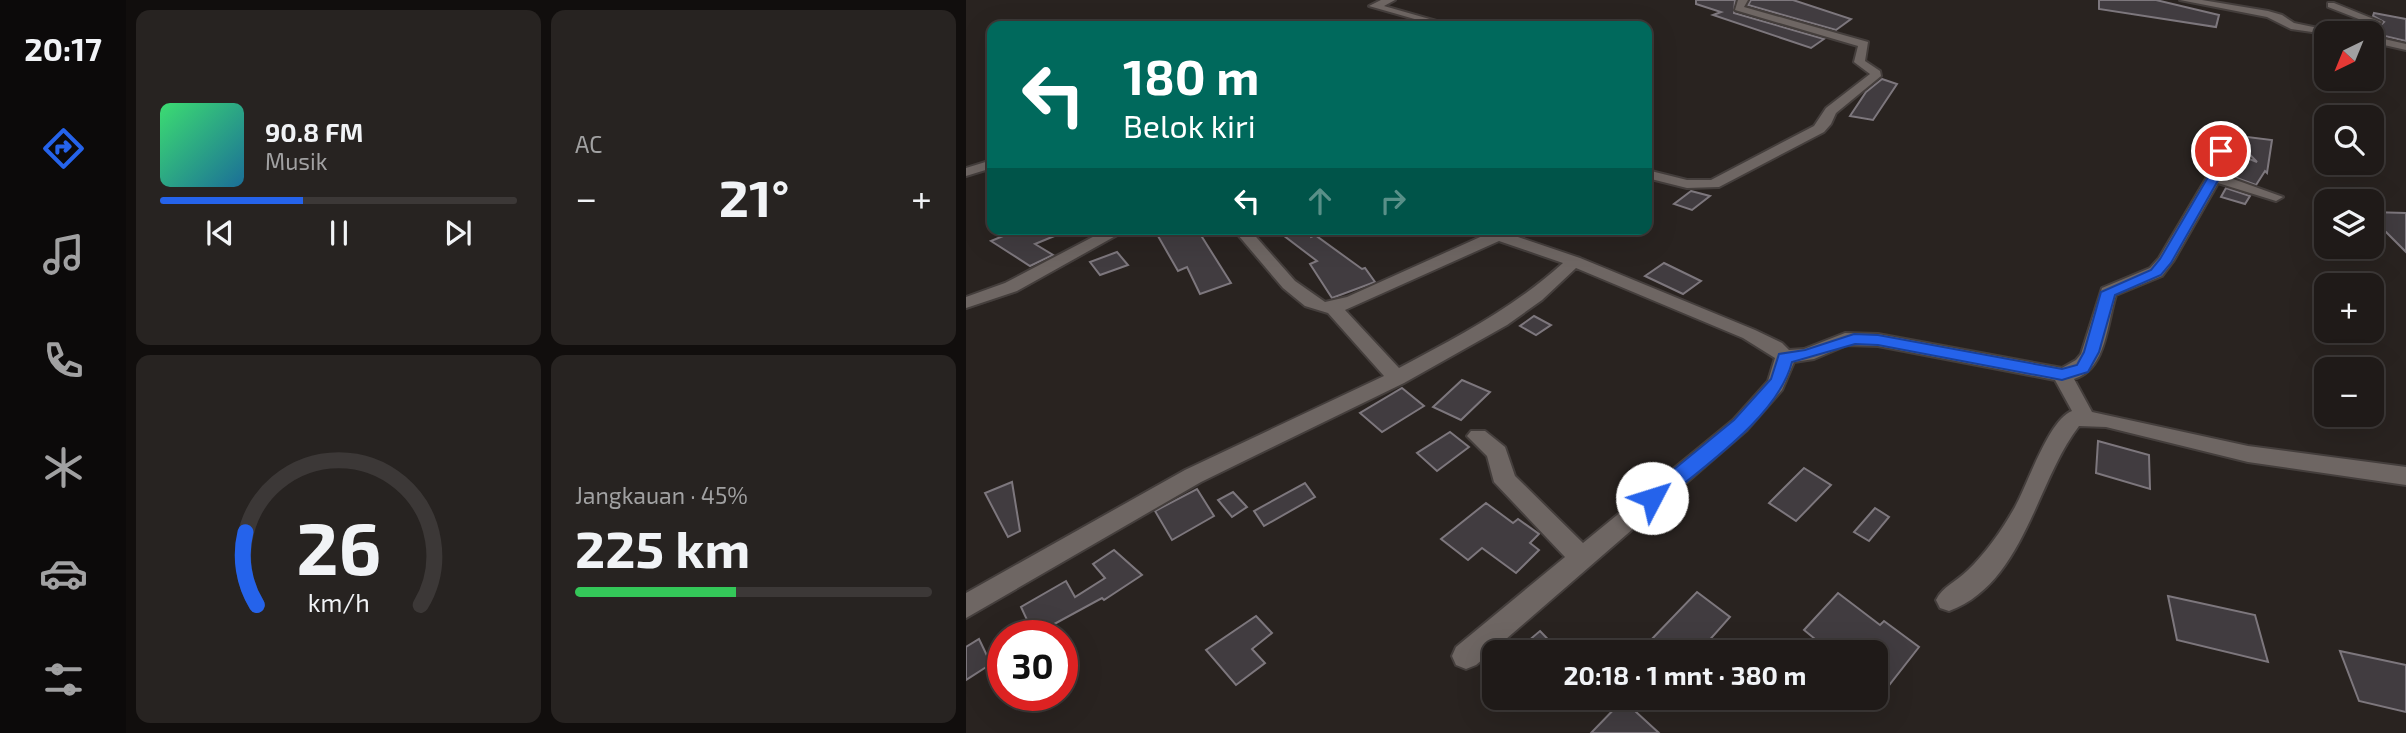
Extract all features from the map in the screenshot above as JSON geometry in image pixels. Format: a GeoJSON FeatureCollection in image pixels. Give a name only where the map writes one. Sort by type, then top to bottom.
{"type":"FeatureCollection","features":[{"type":"Feature","properties":{"kind":"street"},"geometry":{"type":"LineString","coordinates":[[1390,0],[1374,6],[1430,21]]}},
{"type":"Feature","properties":{"kind":"street"},"geometry":{"type":"LineString","coordinates":[[1652,175],[1705,185],[1726,180],[1819,129],[1825,124],[1830,111],[1875,76],[1876,73],[1859,62],[1864,44],[1738,8],[1737,5],[1743,0]]}},
{"type":"Feature","properties":{"kind":"street"},"geometry":{"type":"LineString","coordinates":[[2185,0],[2268,14],[2279,17],[2291,26],[2314,30]]}},
{"type":"Feature","properties":{"kind":"street"},"geometry":{"type":"LineString","coordinates":[[2331,5],[2373,21]]}},
{"type":"Feature","properties":{"kind":"street"},"geometry":{"type":"LineString","coordinates":[[2384,42],[2406,47]]}},
{"type":"Feature","properties":{"kind":"street"},"geometry":{"type":"LineString","coordinates":[[1785,357],[1807,355],[1845,339],[1878,340],[2062,375],[2076,373],[2087,363],[2108,292],[2156,272],[2214,177],[2221,151]]}},
{"type":"Feature","properties":{"kind":"street"},"geometry":{"type":"LineString","coordinates":[[966,172],[987,166]]}},
{"type":"Feature","properties":{"kind":"street"},"geometry":{"type":"LineString","coordinates":[[2214,177],[2276,197]]}},
{"type":"Feature","properties":{"kind":"street"},"geometry":{"type":"LineString","coordinates":[[966,303],[1011,287],[1109,235]]}},
{"type":"Feature","properties":{"kind":"street"},"geometry":{"type":"LineString","coordinates":[[1246,235],[1271,267],[1319,307],[1332,307],[1353,301],[1498,235]]}},
{"type":"Feature","properties":{"kind":"street"},"geometry":{"type":"LineString","coordinates":[[1512,235],[1749,334],[1775,347],[1785,357]]}},
{"type":"Feature","properties":{"kind":"street"},"geometry":{"type":"LineString","coordinates":[[966,606],[1193,476],[1397,379],[1524,306],[1574,261]]}},
{"type":"Feature","properties":{"kind":"street"},"geometry":{"type":"LineString","coordinates":[[1332,307],[1397,379]]}},
{"type":"Feature","properties":{"kind":"street"},"geometry":{"type":"LineString","coordinates":[[1466,656],[1740,425],[1779,381],[1785,357]]}},
{"type":"Feature","properties":{"kind":"street"},"geometry":{"type":"LineString","coordinates":[[2062,375],[2085,417]]}},
{"type":"Feature","properties":{"kind":"street"},"geometry":{"type":"LineString","coordinates":[[1949,600],[1964,591],[1985,569],[2032,499],[2055,440],[2074,418],[2085,417],[2248,454],[2406,476]]}},
{"type":"Feature","properties":{"kind":"street"},"geometry":{"type":"LineString","coordinates":[[1478,436],[1499,456],[1502,476],[1507,482],[1582,558]]}},
{"type":"Feature","properties":{"kind":"building"},"geometry":{"type":"Polygon","coordinates":[[[1696,0],[1735,0],[1734,13],[1824,39],[1811,48],[1713,15],[1721,12],[1696,4],[1696,0]]]}},
{"type":"Feature","properties":{"kind":"building"},"geometry":{"type":"Polygon","coordinates":[[[1751,0],[1793,0],[1851,19],[1836,30],[1748,5],[1751,0]]]}},
{"type":"Feature","properties":{"kind":"building"},"geometry":{"type":"Polygon","coordinates":[[[2099,0],[2156,0],[2219,15],[2216,27],[2099,9],[2099,0]]]}},
{"type":"Feature","properties":{"kind":"building"},"geometry":{"type":"Polygon","coordinates":[[[2374,13],[2406,19],[2406,41],[2384,36],[2384,21],[2373,16],[2374,13]]]}},
{"type":"Feature","properties":{"kind":"building"},"geometry":{"type":"Polygon","coordinates":[[[1882,79],[1897,84],[1873,120],[1850,116],[1866,92],[1882,79]]]}},
{"type":"Feature","properties":{"kind":"building"},"geometry":{"type":"Polygon","coordinates":[[[2231,135],[2272,140],[2267,173],[2265,171],[2256,185],[2234,177],[2247,158],[2257,162],[2231,135]]]}},
{"type":"Feature","properties":{"kind":"building"},"geometry":{"type":"Polygon","coordinates":[[[2226,188],[2250,196],[2245,204],[2221,197],[2226,188]]]}},
{"type":"Feature","properties":{"kind":"building"},"geometry":{"type":"Polygon","coordinates":[[[1691,191],[1710,196],[1692,210],[1674,204],[1691,191]]]}},
{"type":"Feature","properties":{"kind":"building"},"geometry":{"type":"Polygon","coordinates":[[[2384,212],[2406,213],[2406,252],[2386,232],[2384,212]]]}},
{"type":"Feature","properties":{"kind":"building"},"geometry":{"type":"Polygon","coordinates":[[[1006,235],[1057,235],[1035,244],[1053,255],[1030,266],[991,241],[1006,235]]]}},
{"type":"Feature","properties":{"kind":"building"},"geometry":{"type":"Polygon","coordinates":[[[1157,235],[1201,235],[1231,283],[1200,294],[1187,267],[1178,271],[1157,235]]]}},
{"type":"Feature","properties":{"kind":"building"},"geometry":{"type":"Polygon","coordinates":[[[1283,235],[1315,235],[1362,269],[1365,268],[1375,282],[1332,298],[1310,264],[1317,261],[1283,235]]]}},
{"type":"Feature","properties":{"kind":"building"},"geometry":{"type":"Polygon","coordinates":[[[1117,252],[1128,265],[1100,275],[1090,262],[1117,252]]]}},
{"type":"Feature","properties":{"kind":"building"},"geometry":{"type":"Polygon","coordinates":[[[1664,263],[1701,281],[1683,294],[1645,276],[1664,263]]]}},
{"type":"Feature","properties":{"kind":"building"},"geometry":{"type":"Polygon","coordinates":[[[1534,316],[1551,325],[1536,335],[1520,326],[1534,316]]]}},
{"type":"Feature","properties":{"kind":"building"},"geometry":{"type":"Polygon","coordinates":[[[1462,380],[1490,392],[1461,420],[1433,407],[1462,380]]]}},
{"type":"Feature","properties":{"kind":"building"},"geometry":{"type":"Polygon","coordinates":[[[1402,388],[1424,406],[1382,432],[1360,413],[1402,388]]]}},
{"type":"Feature","properties":{"kind":"building"},"geometry":{"type":"Polygon","coordinates":[[[1450,432],[1469,447],[1437,471],[1417,453],[1450,432]]]}},
{"type":"Feature","properties":{"kind":"building"},"geometry":{"type":"Polygon","coordinates":[[[2098,441],[2149,455],[2150,489],[2096,473],[2098,441]]]}},
{"type":"Feature","properties":{"kind":"building"},"geometry":{"type":"Polygon","coordinates":[[[1804,468],[1831,485],[1796,521],[1769,503],[1804,468]]]}},
{"type":"Feature","properties":{"kind":"building"},"geometry":{"type":"Polygon","coordinates":[[[1012,482],[1020,531],[1008,537],[985,493],[1012,482]]]}},
{"type":"Feature","properties":{"kind":"building"},"geometry":{"type":"Polygon","coordinates":[[[1305,483],[1315,497],[1264,526],[1254,511],[1305,483]]]}},
{"type":"Feature","properties":{"kind":"building"},"geometry":{"type":"Polygon","coordinates":[[[1197,489],[1214,516],[1172,540],[1155,511],[1197,489]]]}},
{"type":"Feature","properties":{"kind":"building"},"geometry":{"type":"Polygon","coordinates":[[[1233,492],[1247,507],[1232,517],[1218,500],[1233,492]]]}},
{"type":"Feature","properties":{"kind":"building"},"geometry":{"type":"Polygon","coordinates":[[[1486,503],[1513,523],[1518,519],[1539,534],[1530,543],[1539,550],[1516,573],[1482,548],[1468,560],[1441,539],[1486,503]]]}},
{"type":"Feature","properties":{"kind":"building"},"geometry":{"type":"Polygon","coordinates":[[[1875,508],[1889,517],[1869,541],[1854,532],[1875,508]]]}},
{"type":"Feature","properties":{"kind":"building"},"geometry":{"type":"Polygon","coordinates":[[[1114,550],[1142,575],[1104,600],[1102,598],[1062,620],[1027,620],[1021,607],[1066,581],[1075,597],[1105,578],[1093,564],[1114,550]]]}},
{"type":"Feature","properties":{"kind":"building"},"geometry":{"type":"Polygon","coordinates":[[[1697,592],[1730,617],[1710,640],[1651,640],[1697,592]]]}},
{"type":"Feature","properties":{"kind":"building"},"geometry":{"type":"Polygon","coordinates":[[[1838,593],[1880,625],[1884,621],[1919,647],[1890,684],[1888,640],[1816,640],[1804,630],[1838,593]]]}},
{"type":"Feature","properties":{"kind":"building"},"geometry":{"type":"Polygon","coordinates":[[[2168,596],[2255,615],[2268,662],[2177,640],[2168,596]]]}},
{"type":"Feature","properties":{"kind":"building"},"geometry":{"type":"Polygon","coordinates":[[[1256,616],[1272,633],[1252,649],[1265,663],[1236,685],[1206,650],[1256,616]]]}},
{"type":"Feature","properties":{"kind":"building"},"geometry":{"type":"Polygon","coordinates":[[[1540,631],[1549,640],[1529,640],[1540,631]]]}},
{"type":"Feature","properties":{"kind":"building"},"geometry":{"type":"Polygon","coordinates":[[[979,639],[987,656],[987,667],[966,680],[966,647],[979,639]]]}},
{"type":"Feature","properties":{"kind":"building"},"geometry":{"type":"Polygon","coordinates":[[[2340,651],[2406,665],[2406,712],[2359,701],[2340,651]]]}},
{"type":"Feature","properties":{"kind":"building"},"geometry":{"type":"Polygon","coordinates":[[[1613,710],[1634,710],[1659,733],[1591,733],[1613,710]]]}},
{"type":"Feature","properties":{"kind":"route"},"geometry":{"type":"LineString","coordinates":[[1652,498],[1740,425],[1779,381],[1785,357],[1807,355],[1845,339],[1878,340],[2062,375],[2076,373],[2087,363],[2092,352],[2101,309],[2108,292],[2156,272],[2166,260],[2214,177],[2221,151]]}}]}
